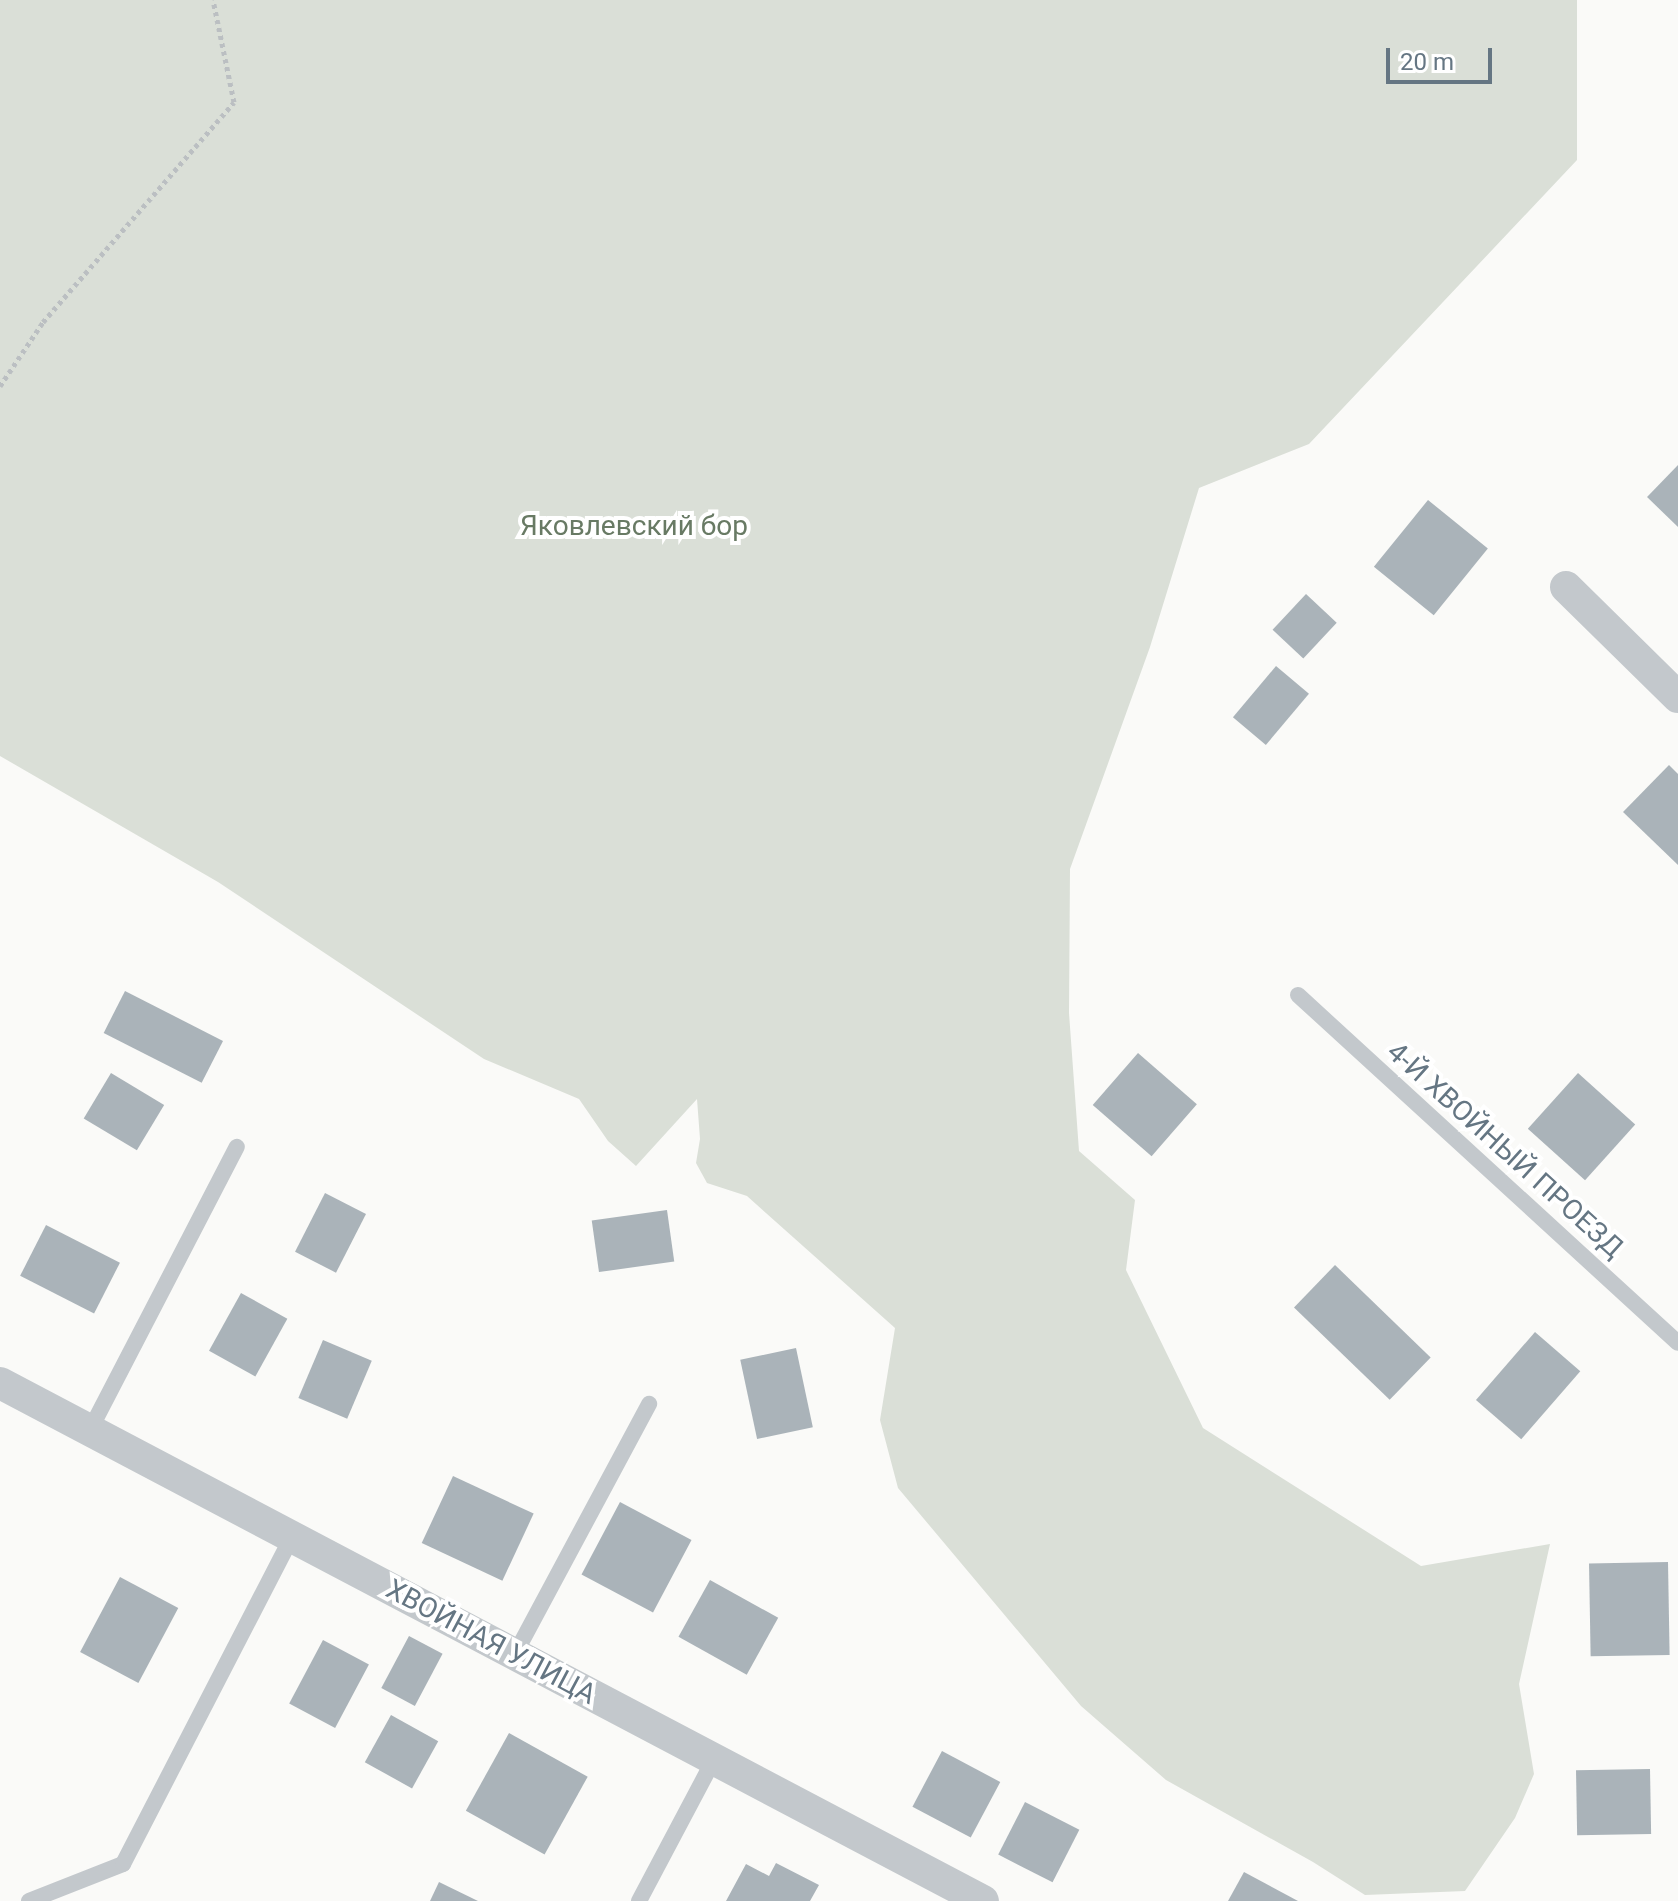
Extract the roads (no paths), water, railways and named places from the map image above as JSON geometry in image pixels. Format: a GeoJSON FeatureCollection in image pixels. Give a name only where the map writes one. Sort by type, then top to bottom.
{"type":"FeatureCollection","features":[{"type":"Feature","properties":{"kind":"street"},"geometry":{"type":"LineString","coordinates":[[1566,587],[1678,697]]}},
{"type":"Feature","properties":{"kind":"street","name":"ХВОЙНАЯ УЛИЦА"},"geometry":{"type":"LineString","coordinates":[[0,1383],[983,1901]]}},
{"type":"Feature","properties":{"kind":"lane","name":"4-Й ХВОЙНЫЙ ПРОЕЗД"},"geometry":{"type":"LineString","coordinates":[[1298,995],[1678,1343]]}},
{"type":"Feature","properties":{"kind":"lane"},"geometry":{"type":"LineString","coordinates":[[90,1430],[237,1147]]}},
{"type":"Feature","properties":{"kind":"lane"},"geometry":{"type":"LineString","coordinates":[[515,1654],[649,1404]]}},
{"type":"Feature","properties":{"kind":"lane"},"geometry":{"type":"LineString","coordinates":[[29,1901],[123,1864],[292,1537]]}},
{"type":"Feature","properties":{"kind":"lane"},"geometry":{"type":"LineString","coordinates":[[639,1901],[713,1761]]}},
{"type":"Feature","properties":{"kind":"park label","name":"Яковлевский бор"},"geometry":{"type":"Point","coordinates":[634,526]}}]}
